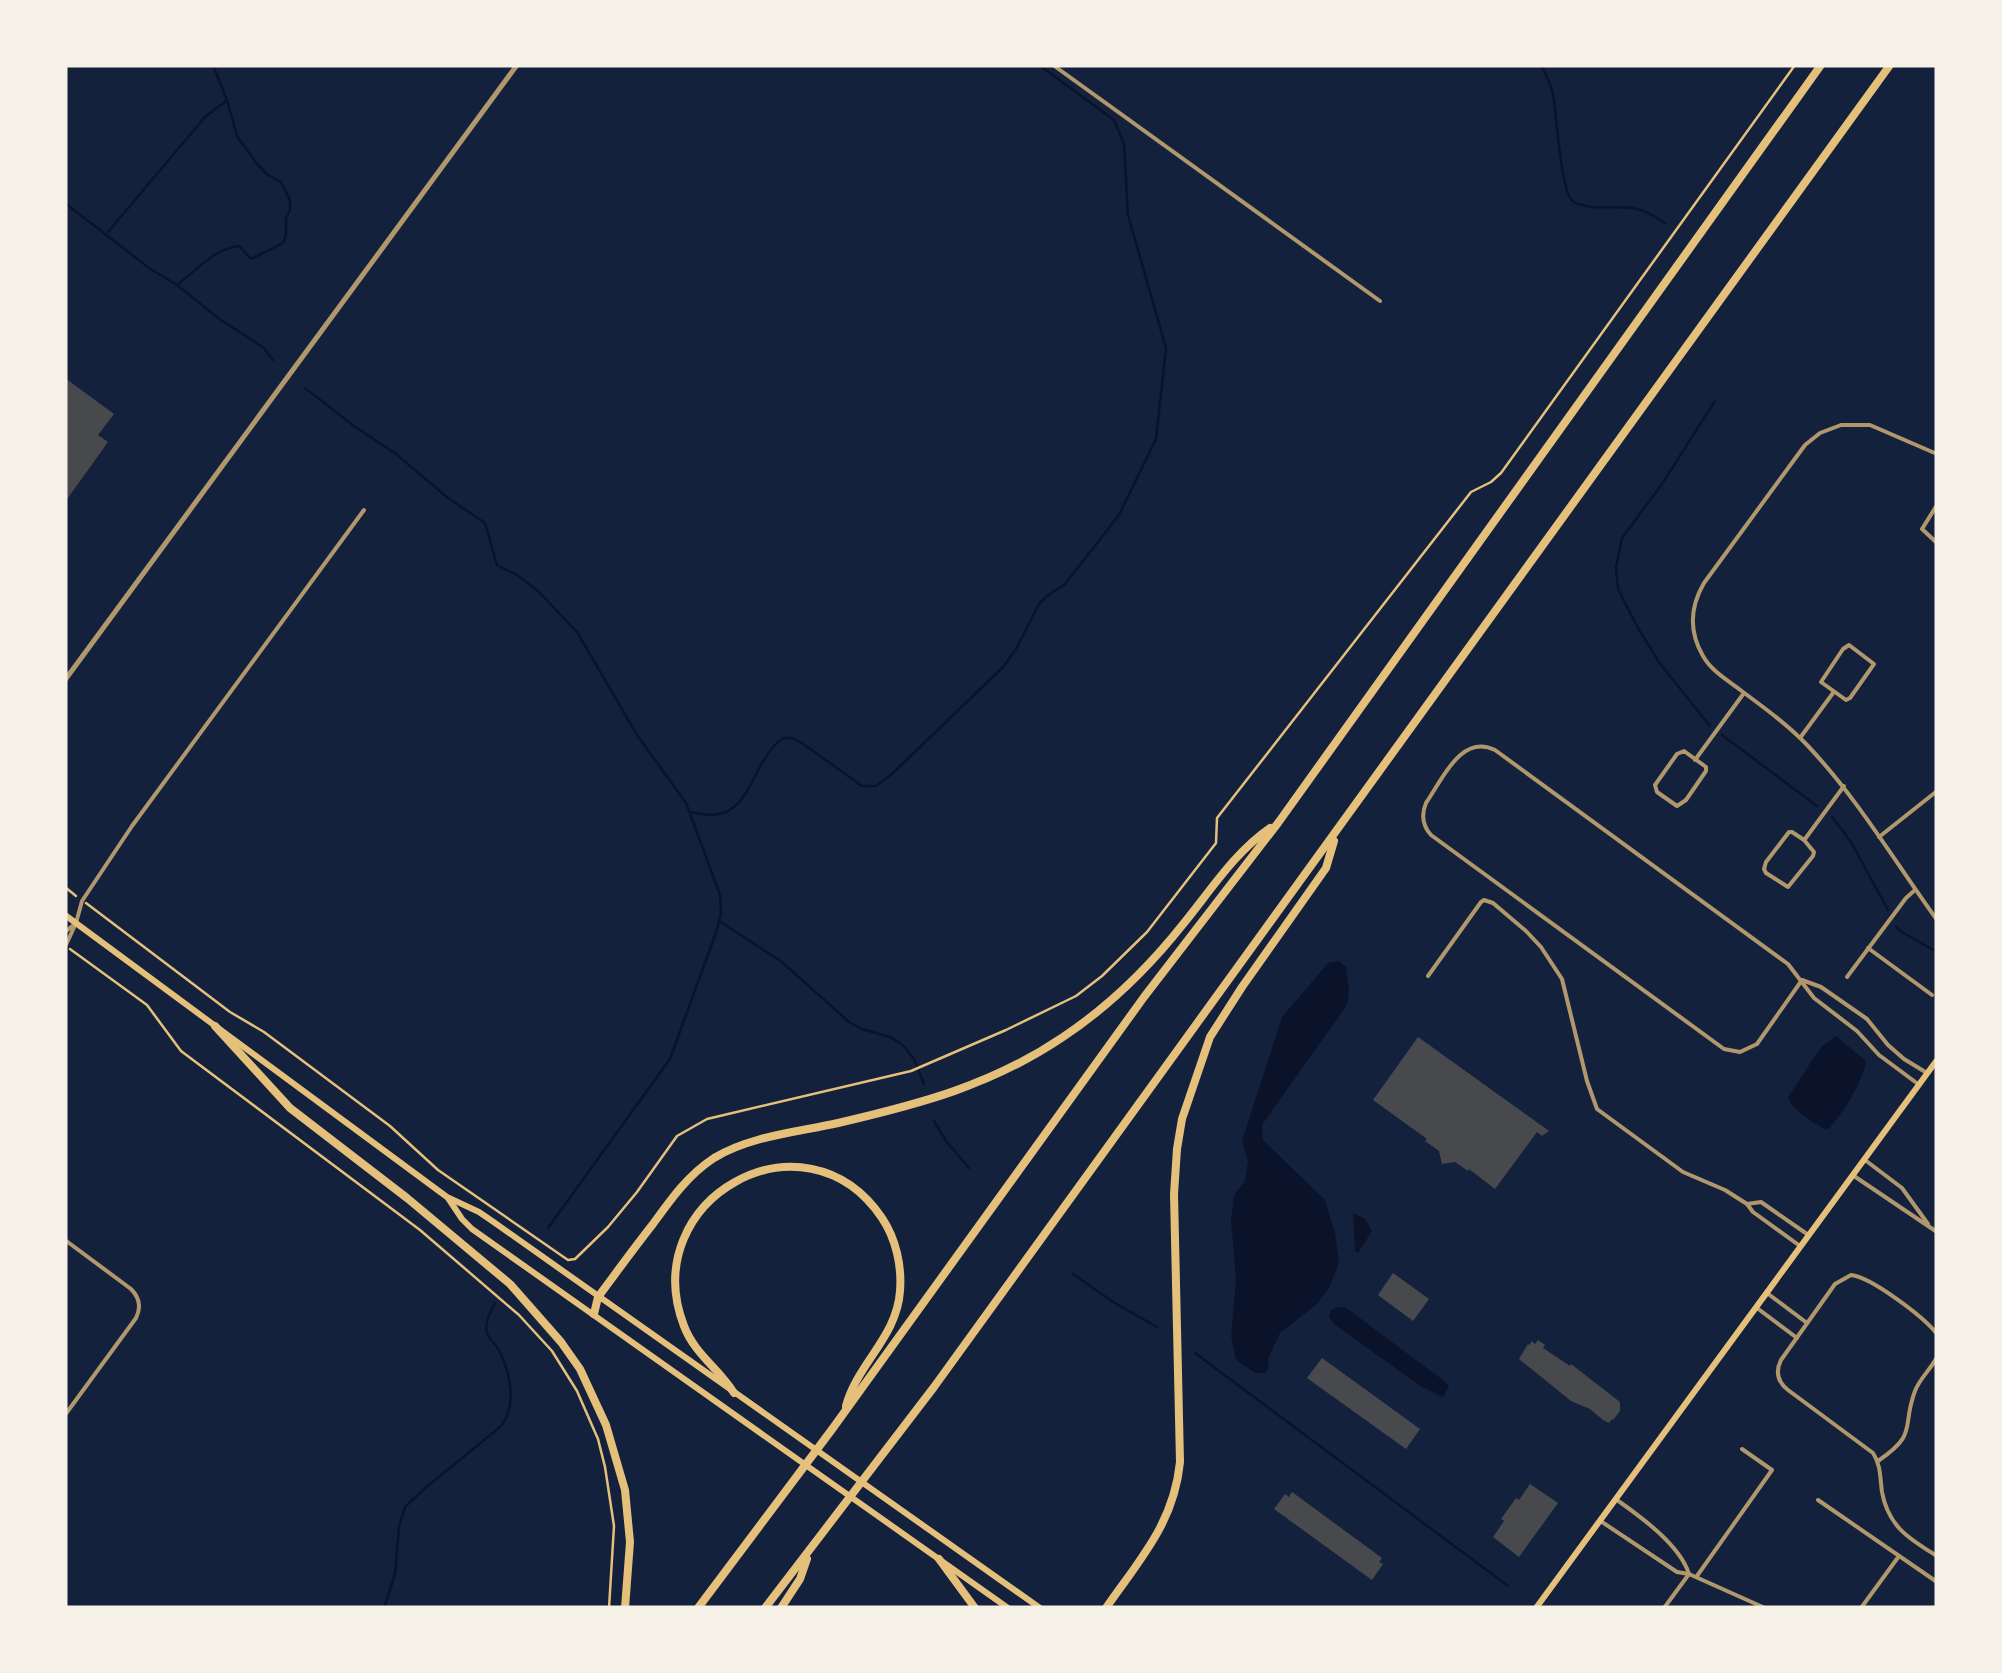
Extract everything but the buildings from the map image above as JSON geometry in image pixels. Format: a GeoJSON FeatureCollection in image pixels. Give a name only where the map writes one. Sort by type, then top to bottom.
{"type":"FeatureCollection","features":[{"type":"Feature","properties":{"kind":"highway"},"geometry":{"type":"LineString","coordinates":[[698,1608],[1144,997],[1278,823],[1821,65]]}},
{"type":"Feature","properties":{"kind":"highway"},"geometry":{"type":"LineString","coordinates":[[765,1608],[828,1528],[1337,832],[1890,65]]}},
{"type":"Feature","properties":{"kind":"highway"},"geometry":{"type":"LineString","coordinates":[[594,1314],[598,1297],[681,1186],[714,1158],[764,1139],[904,1108],[966,1089],[1033,1056],[1064,1037],[1128,984],[1180,928],[1248,843],[1278,823]]}},
{"type":"Feature","properties":{"kind":"highway"},"geometry":{"type":"LineString","coordinates":[[1106,1608],[1166,1518],[1178,1481],[1174,1173],[1191,1090],[1210,1037],[1326,868],[1337,832]]}},
{"type":"Feature","properties":{"kind":"highway"},"geometry":{"type":"LineString","coordinates":[[215,1026],[290,1108],[510,1284],[561,1342],[580,1369],[606,1426],[625,1490],[630,1542],[625,1608]]}},
{"type":"Feature","properties":{"kind":"highway"},"geometry":{"type":"LineString","coordinates":[[734,1393],[724,1376],[698,1351],[684,1327],[676,1289],[682,1244],[697,1214],[730,1183],[762,1170],[811,1170],[842,1181],[866,1199],[888,1228],[898,1260],[900,1293],[892,1324],[850,1392],[844,1413]]}},
{"type":"Feature","properties":{"kind":"highway"},"geometry":{"type":"LineString","coordinates":[[782,1608],[800,1579],[810,1552]]}},
{"type":"Feature","properties":{"kind":"highway"},"geometry":{"type":"LineString","coordinates":[[939,1559],[975,1608]]}},
{"type":"Feature","properties":{"kind":"main road"},"geometry":{"type":"LineString","coordinates":[[65,915],[447,1197],[479,1212],[1040,1608]]}},
{"type":"Feature","properties":{"kind":"main road"},"geometry":{"type":"LineString","coordinates":[[1536,1608],[1937,1060]]}},
{"type":"Feature","properties":{"kind":"main road"},"geometry":{"type":"LineString","coordinates":[[447,1197],[472,1229],[1008,1608]]}},
{"type":"Feature","properties":{"kind":"street"},"geometry":{"type":"LineString","coordinates":[[65,680],[517,65]]}},
{"type":"Feature","properties":{"kind":"street"},"geometry":{"type":"LineString","coordinates":[[1053,65],[1380,301]]}},
{"type":"Feature","properties":{"kind":"street"},"geometry":{"type":"LineString","coordinates":[[1937,454],[1880,428],[1859,424],[1841,424],[1812,438],[1704,584],[1693,608],[1694,634],[1700,652],[1715,670],[1800,738],[1844,786],[1937,920]]}},
{"type":"Feature","properties":{"kind":"street"},"geometry":{"type":"LineString","coordinates":[[1937,505],[1922,530],[1937,543]]}},
{"type":"Feature","properties":{"kind":"street"},"geometry":{"type":"LineString","coordinates":[[65,946],[82,900],[132,826],[364,510]]}},
{"type":"Feature","properties":{"kind":"street"},"geometry":{"type":"LineString","coordinates":[[1851,646],[1872,661],[1873,667],[1848,700],[1833,693],[1822,680],[1843,649],[1851,646]]}},
{"type":"Feature","properties":{"kind":"street"},"geometry":{"type":"LineString","coordinates":[[1695,760],[1744,692]]}},
{"type":"Feature","properties":{"kind":"street"},"geometry":{"type":"LineString","coordinates":[[1800,738],[1833,693]]}},
{"type":"Feature","properties":{"kind":"street"},"geometry":{"type":"LineString","coordinates":[[1802,980],[1756,1044],[1740,1052],[1724,1050],[1430,835],[1424,824],[1426,803],[1462,752],[1472,746],[1488,746],[1788,964],[1802,980],[1814,998],[1857,1031],[1878,1055],[1919,1085]]}},
{"type":"Feature","properties":{"kind":"street"},"geometry":{"type":"LineString","coordinates":[[1684,752],[1695,760],[1706,771],[1681,806],[1657,792],[1655,785],[1676,754],[1684,752]]}},
{"type":"Feature","properties":{"kind":"street"},"geometry":{"type":"LineString","coordinates":[[1804,840],[1844,786]]}},
{"type":"Feature","properties":{"kind":"street"},"geometry":{"type":"LineString","coordinates":[[1879,836],[1937,792]]}},
{"type":"Feature","properties":{"kind":"street"},"geometry":{"type":"LineString","coordinates":[[1789,832],[1804,840],[1813,848],[1813,856],[1790,886],[1785,886],[1766,872],[1764,865],[1789,832]]}},
{"type":"Feature","properties":{"kind":"street"},"geometry":{"type":"LineString","coordinates":[[1847,977],[1916,890]]}},
{"type":"Feature","properties":{"kind":"street"},"geometry":{"type":"LineString","coordinates":[[1428,976],[1481,902],[1493,903],[1526,930],[1562,979],[1597,1109],[1683,1172],[1746,1204],[1801,1247]]}},
{"type":"Feature","properties":{"kind":"street"},"geometry":{"type":"LineString","coordinates":[[65,932],[76,923]]}},
{"type":"Feature","properties":{"kind":"street"},"geometry":{"type":"LineString","coordinates":[[1868,948],[1932,995]]}},
{"type":"Feature","properties":{"kind":"street"},"geometry":{"type":"LineString","coordinates":[[1802,980],[1822,987],[1866,1019],[1896,1052],[1927,1074]]}},
{"type":"Feature","properties":{"kind":"street"},"geometry":{"type":"LineString","coordinates":[[1865,1160],[1902,1188],[1931,1228]]}},
{"type":"Feature","properties":{"kind":"street"},"geometry":{"type":"LineString","coordinates":[[1854,1175],[1937,1232]]}},
{"type":"Feature","properties":{"kind":"street"},"geometry":{"type":"LineString","coordinates":[[1746,1204],[1761,1202],[1810,1236]]}},
{"type":"Feature","properties":{"kind":"street"},"geometry":{"type":"LineString","coordinates":[[65,1240],[131,1288],[140,1309],[65,1414]]}},
{"type":"Feature","properties":{"kind":"street"},"geometry":{"type":"LineString","coordinates":[[1937,1334],[1866,1278],[1850,1274],[1835,1284],[1779,1363],[1777,1374],[1781,1383],[1874,1453],[1891,1519],[1902,1533],[1937,1556]]}},
{"type":"Feature","properties":{"kind":"street"},"geometry":{"type":"LineString","coordinates":[[1768,1293],[1807,1323]]}},
{"type":"Feature","properties":{"kind":"street"},"geometry":{"type":"LineString","coordinates":[[1757,1308],[1797,1338]]}},
{"type":"Feature","properties":{"kind":"street"},"geometry":{"type":"LineString","coordinates":[[1878,1460],[1904,1439],[1914,1393],[1937,1357]]}},
{"type":"Feature","properties":{"kind":"street"},"geometry":{"type":"LineString","coordinates":[[1696,1577],[1772,1470],[1742,1450]]}},
{"type":"Feature","properties":{"kind":"street"},"geometry":{"type":"LineString","coordinates":[[1616,1499],[1652,1527],[1685,1562],[1689,1574]]}},
{"type":"Feature","properties":{"kind":"street"},"geometry":{"type":"LineString","coordinates":[[1818,1500],[1937,1582]]}},
{"type":"Feature","properties":{"kind":"street"},"geometry":{"type":"LineString","coordinates":[[1600,1521],[1677,1572],[1764,1608]]}},
{"type":"Feature","properties":{"kind":"street"},"geometry":{"type":"LineString","coordinates":[[1861,1608],[1899,1556]]}},
{"type":"Feature","properties":{"kind":"street"},"geometry":{"type":"LineString","coordinates":[[1664,1608],[1689,1574]]}},
{"type":"Feature","properties":{"kind":"path"},"geometry":{"type":"LineString","coordinates":[[65,888],[390,1126],[438,1170],[568,1260],[581,1256],[638,1192],[677,1136],[707,1119],[931,1063],[1076,996],[1147,932],[1216,843],[1217,818],[1471,492],[1501,473],[1794,65]]}},
{"type":"Feature","properties":{"kind":"path"},"geometry":{"type":"LineString","coordinates":[[65,946],[147,1005],[182,1051],[433,1241],[519,1315],[552,1350],[577,1391],[606,1467],[614,1526],[609,1608]]}},
{"type":"Feature","properties":{"kind":"water"},"geometry":{"type":"Polygon","coordinates":[[[1339,961],[1346,967],[1347,1005],[1262,1125],[1263,1140],[1325,1200],[1339,1263],[1317,1304],[1280,1333],[1266,1373],[1255,1373],[1236,1360],[1231,1336],[1236,1279],[1231,1221],[1234,1195],[1245,1181],[1248,1161],[1242,1141],[1282,1017],[1328,963],[1339,961]]]}},
{"type":"Feature","properties":{"kind":"water"},"geometry":{"type":"Polygon","coordinates":[[[1836,1036],[1866,1061],[1852,1096],[1830,1128],[1825,1129],[1798,1111],[1788,1097],[1821,1047],[1836,1036]]]}},
{"type":"Feature","properties":{"kind":"water"},"geometry":{"type":"Polygon","coordinates":[[[1353,1213],[1365,1219],[1372,1231],[1358,1253],[1355,1251],[1353,1213]]]}},
{"type":"Feature","properties":{"kind":"water"},"geometry":{"type":"Polygon","coordinates":[[[1338,1307],[1345,1307],[1447,1383],[1449,1387],[1443,1397],[1420,1386],[1334,1324],[1329,1316],[1338,1307]]]}},
{"type":"Feature","properties":{"kind":"waterway"},"geometry":{"type":"LineString","coordinates":[[177,285],[221,251],[239,246],[251,259],[283,243],[286,235],[290,200],[281,182],[257,164],[237,136],[213,65]]}},
{"type":"Feature","properties":{"kind":"waterway"},"geometry":{"type":"LineString","coordinates":[[691,812],[712,815],[738,803],[762,763],[783,738],[802,743],[862,786],[876,786],[892,774],[1003,667],[1039,604],[1065,584],[1119,515],[1156,439],[1166,348],[1128,215],[1124,144],[1114,120],[1039,65]]}},
{"type":"Feature","properties":{"kind":"waterway"},"geometry":{"type":"LineString","coordinates":[[1541,65],[1552,90],[1569,196],[1589,207],[1637,209],[1665,223]]}},
{"type":"Feature","properties":{"kind":"waterway"},"geometry":{"type":"LineString","coordinates":[[108,232],[205,117],[226,101]]}},
{"type":"Feature","properties":{"kind":"waterway"},"geometry":{"type":"LineString","coordinates":[[65,203],[149,268],[264,348],[273,360]]}},
{"type":"Feature","properties":{"kind":"waterway"},"geometry":{"type":"LineString","coordinates":[[305,388],[485,523],[497,565],[538,591],[577,632],[637,735],[686,803],[720,895],[717,930],[670,1059],[548,1228]]}},
{"type":"Feature","properties":{"kind":"waterway"},"geometry":{"type":"LineString","coordinates":[[1710,726],[1659,662],[1638,628],[1618,589],[1616,567],[1622,538],[1715,401]]}},
{"type":"Feature","properties":{"kind":"waterway"},"geometry":{"type":"LineString","coordinates":[[1722,735],[1817,806]]}},
{"type":"Feature","properties":{"kind":"waterway"},"geometry":{"type":"LineString","coordinates":[[1832,817],[1851,842],[1888,910]]}},
{"type":"Feature","properties":{"kind":"waterway"},"geometry":{"type":"LineString","coordinates":[[721,922],[782,962],[849,1022],[903,1045],[914,1059],[924,1084]]}},
{"type":"Feature","properties":{"kind":"waterway"},"geometry":{"type":"LineString","coordinates":[[1896,926],[1937,952]]}},
{"type":"Feature","properties":{"kind":"waterway"},"geometry":{"type":"LineString","coordinates":[[934,1121],[969,1168]]}},
{"type":"Feature","properties":{"kind":"waterway"},"geometry":{"type":"LineString","coordinates":[[1073,1274],[1157,1327]]}},
{"type":"Feature","properties":{"kind":"waterway"},"geometry":{"type":"LineString","coordinates":[[384,1608],[395,1574],[405,1507],[500,1427],[509,1410],[507,1371],[486,1329],[495,1303]]}},
{"type":"Feature","properties":{"kind":"waterway"},"geometry":{"type":"LineString","coordinates":[[1195,1353],[1508,1586]]}}]}
